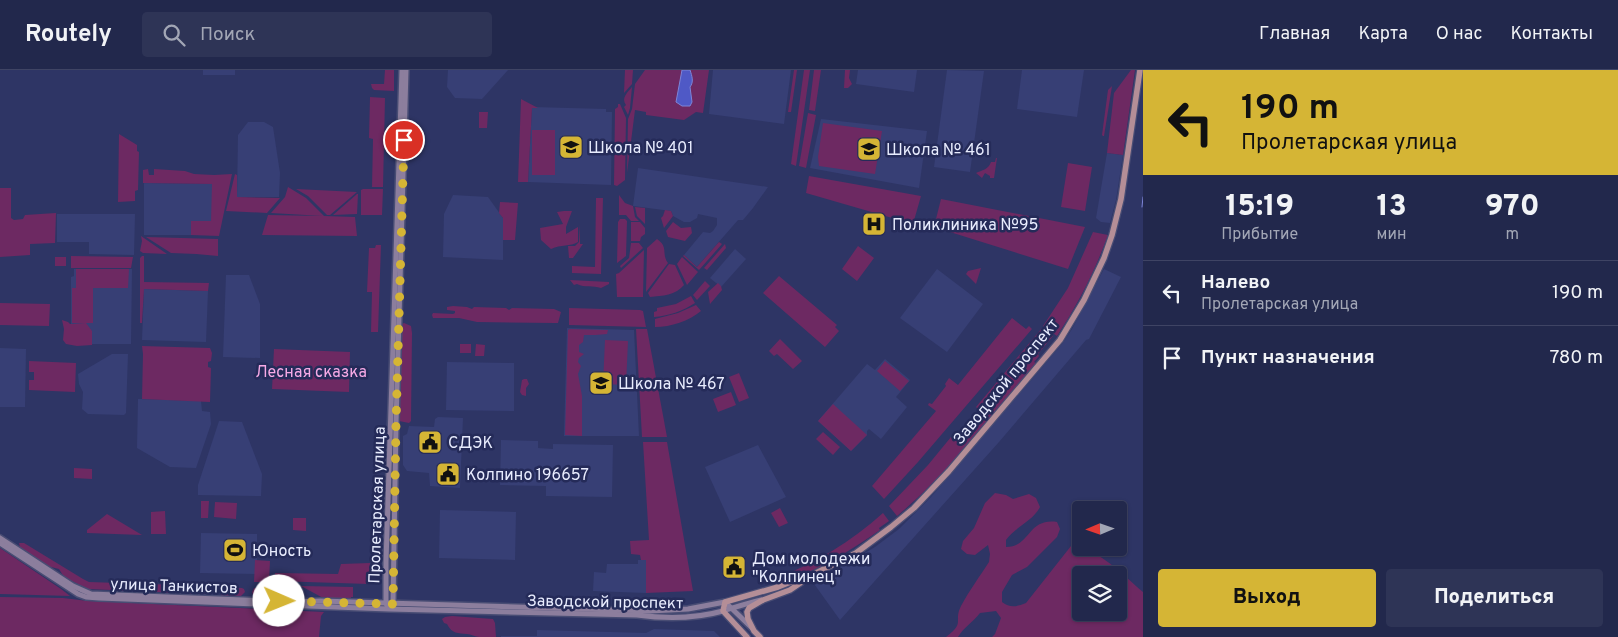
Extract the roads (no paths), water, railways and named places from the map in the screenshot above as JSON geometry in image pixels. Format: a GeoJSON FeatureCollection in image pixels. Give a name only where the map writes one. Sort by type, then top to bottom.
{"type":"FeatureCollection","features":[{"type":"Feature","properties":{"kind":"main road","name":"Пролетарская улица"},"geometry":{"type":"LineString","coordinates":[[402,70],[386,603],[389,609],[393,604],[406,70]]}},
{"type":"Feature","properties":{"kind":"main road","name":"Заводской проспект"},"geometry":{"type":"LineString","coordinates":[[393,604],[682,618],[723,611],[790,590],[812,575],[864,547],[914,508],[949,471],[1055,346],[1084,300],[1104,258],[1112,235],[1124,182],[1139,70]]}},
{"type":"Feature","properties":{"kind":"main road","name":"улица Танкистов"},"geometry":{"type":"LineString","coordinates":[[0,538],[73,586],[88,593],[389,609]]}},
{"type":"Feature","properties":{"kind":"main road","name":"улица Танкистов"},"geometry":{"type":"LineString","coordinates":[[0,543],[70,589],[86,597],[131,600],[393,604]]}},
{"type":"Feature","properties":{"kind":"main road","name":"Заводской проспект"},"geometry":{"type":"LineString","coordinates":[[389,609],[665,611],[725,602],[812,575]]}},
{"type":"Feature","properties":{"kind":"main road"},"geometry":{"type":"LineString","coordinates":[[754,631],[747,612],[752,605],[763,600]]}},
{"type":"Feature","properties":{"kind":"main road"},"geometry":{"type":"LineString","coordinates":[[725,602],[760,637]]}},
{"type":"Feature","properties":{"kind":"main road"},"geometry":{"type":"LineString","coordinates":[[725,602],[723,611],[747,637]]}},
{"type":"Feature","properties":{"kind":"waterway"},"geometry":{"type":"LineString","coordinates":[[1142,207],[1143,197]]}},
{"type":"Feature","properties":{"kind":"place","name":"Школа № 401"},"geometry":{"type":"Point","coordinates":[571,147]}},
{"type":"Feature","properties":{"kind":"place","name":"Школа № 461"},"geometry":{"type":"Point","coordinates":[869,149]}},
{"type":"Feature","properties":{"kind":"place","name":"Поликлиника №95"},"geometry":{"type":"Point","coordinates":[874,224]}},
{"type":"Feature","properties":{"kind":"place","name":"Школа № 467"},"geometry":{"type":"Point","coordinates":[601,383]}},
{"type":"Feature","properties":{"kind":"place","name":"СДЭК"},"geometry":{"type":"Point","coordinates":[430,442]}},
{"type":"Feature","properties":{"kind":"place","name":"Колпино 196657"},"geometry":{"type":"Point","coordinates":[448,474]}},
{"type":"Feature","properties":{"kind":"place","name":"Юность"},"geometry":{"type":"Point","coordinates":[235,550]}},
{"type":"Feature","properties":{"kind":"place","name":"Дом молодежи \"Колпинец\""},"geometry":{"type":"Point","coordinates":[734,567]}},
{"type":"Feature","properties":{"kind":"park label","name":"Лесная сказка"},"geometry":{"type":"Point","coordinates":[311,371]}}]}
